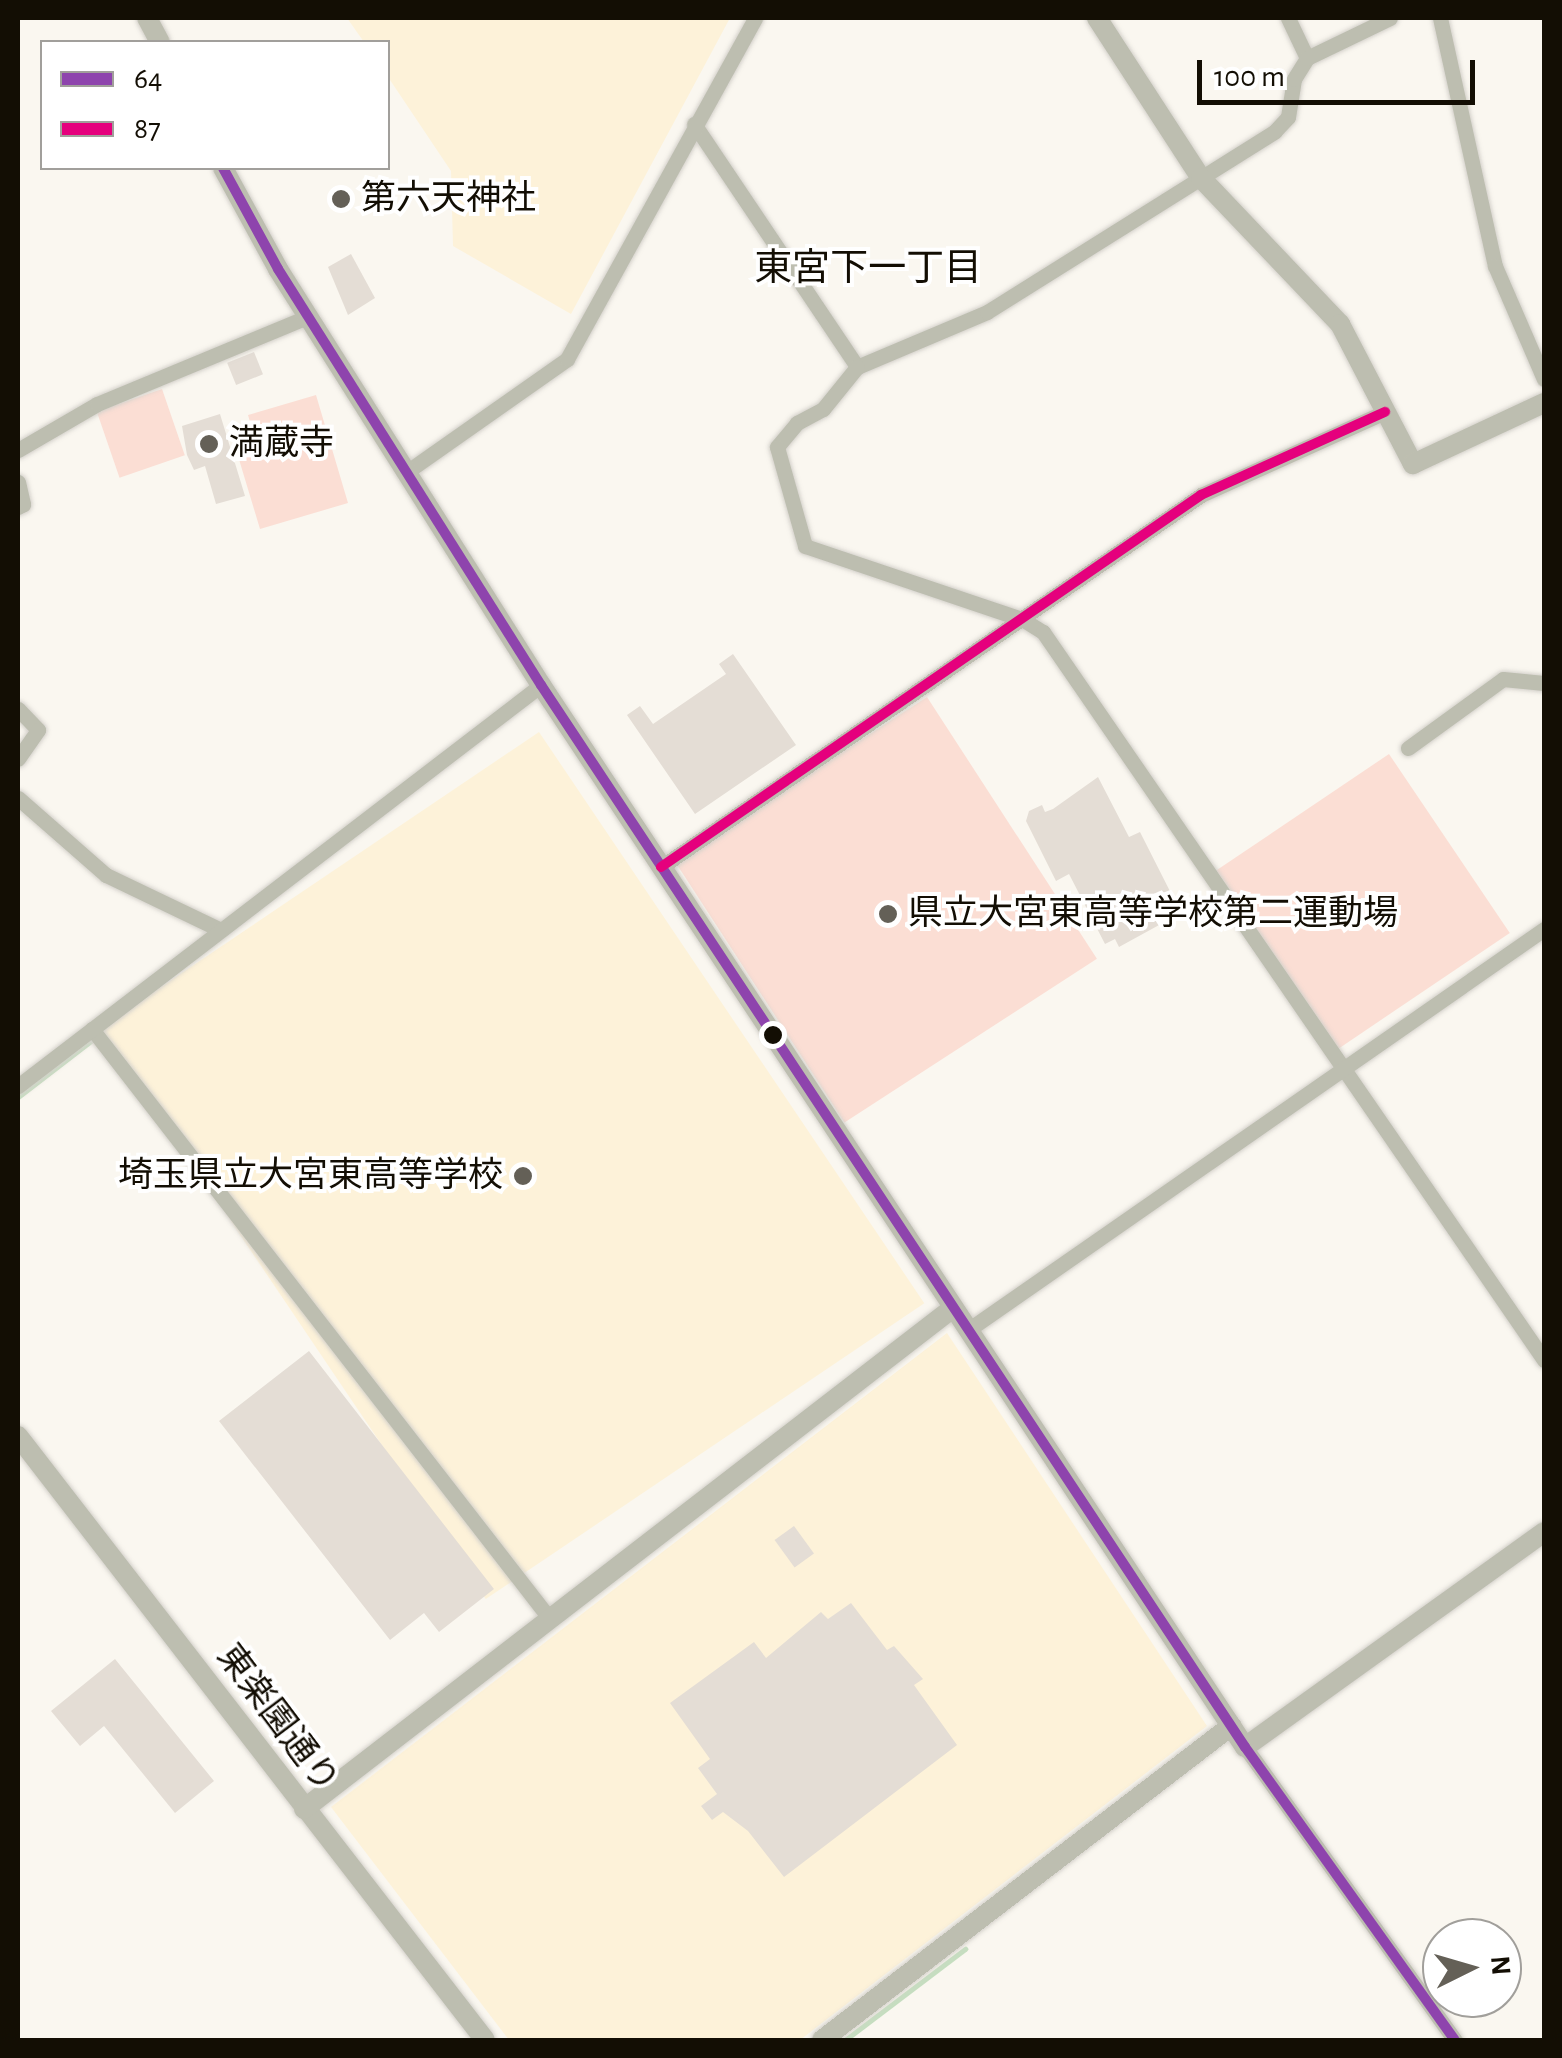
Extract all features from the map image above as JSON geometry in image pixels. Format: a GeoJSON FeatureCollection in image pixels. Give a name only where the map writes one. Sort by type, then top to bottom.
{"type":"FeatureCollection","features":[{"type":"Feature","properties":{"kind":"street"},"geometry":{"type":"LineString","coordinates":[[147,18],[159,40]]}},
{"type":"Feature","properties":{"kind":"street"},"geometry":{"type":"LineString","coordinates":[[405,472],[568,359],[694,124],[756,18]]}},
{"type":"Feature","properties":{"kind":"street"},"geometry":{"type":"LineString","coordinates":[[1097,18],[1200,178],[1340,324],[1413,464],[1544,403]]}},
{"type":"Feature","properties":{"kind":"street"},"geometry":{"type":"LineString","coordinates":[[1288,18],[1306,58]]}},
{"type":"Feature","properties":{"kind":"street"},"geometry":{"type":"LineString","coordinates":[[1390,18],[1306,58],[1294,79],[1288,117],[1200,178],[986,312],[857,367],[824,409],[796,424],[777,448],[806,546],[1022,619],[1043,632],[1544,1360]]}},
{"type":"Feature","properties":{"kind":"street"},"geometry":{"type":"LineString","coordinates":[[1440,18],[1496,266],[1544,380]]}},
{"type":"Feature","properties":{"kind":"street"},"geometry":{"type":"LineString","coordinates":[[694,124],[857,367]]}},
{"type":"Feature","properties":{"kind":"street"},"geometry":{"type":"LineString","coordinates":[[225,170],[308,317],[541,685],[1245,1747],[1454,2040]]}},
{"type":"Feature","properties":{"kind":"street"},"geometry":{"type":"LineString","coordinates":[[18,450],[97,404],[308,317]]}},
{"type":"Feature","properties":{"kind":"street"},"geometry":{"type":"LineString","coordinates":[[661,867],[1200,495],[1385,412]]}},
{"type":"Feature","properties":{"kind":"street"},"geometry":{"type":"LineString","coordinates":[[18,482],[24,504],[18,506]]}},
{"type":"Feature","properties":{"kind":"street"},"geometry":{"type":"LineString","coordinates":[[1408,748],[1503,678],[1544,682]]}},
{"type":"Feature","properties":{"kind":"street"},"geometry":{"type":"LineString","coordinates":[[18,1086],[541,685]]}},
{"type":"Feature","properties":{"kind":"street"},"geometry":{"type":"LineString","coordinates":[[18,710],[38,730],[18,759]]}},
{"type":"Feature","properties":{"kind":"street"},"geometry":{"type":"LineString","coordinates":[[18,798],[106,875],[220,930]]}},
{"type":"Feature","properties":{"kind":"street"},"geometry":{"type":"LineString","coordinates":[[968,1330],[1544,929]]}},
{"type":"Feature","properties":{"kind":"street"},"geometry":{"type":"LineString","coordinates":[[92,1029],[550,1618]]}},
{"type":"Feature","properties":{"kind":"street"},"geometry":{"type":"LineString","coordinates":[[304,1808],[953,1308]]}},
{"type":"Feature","properties":{"kind":"street","name":"東楽園通り"},"geometry":{"type":"LineString","coordinates":[[18,1436],[485,2040]]}},
{"type":"Feature","properties":{"kind":"street"},"geometry":{"type":"LineString","coordinates":[[1245,1747],[1544,1532]]}},
{"type":"Feature","properties":{"kind":"street"},"geometry":{"type":"LineString","coordinates":[[822,2040],[1232,1726]]}},
{"type":"Feature","properties":{"kind":"shaded area"},"geometry":{"type":"Polygon","coordinates":[[[347,18],[730,18],[571,314],[453,246],[451,171],[390,80],[390,40],[363,40],[347,18]]]}},
{"type":"Feature","properties":{"kind":"shaded area"},"geometry":{"type":"Polygon","coordinates":[[[162,389],[185,455],[120,478],[97,411],[162,389]]]}},
{"type":"Feature","properties":{"kind":"shaded area"},"geometry":{"type":"Polygon","coordinates":[[[316,395],[348,503],[260,529],[238,456],[258,450],[248,415],[316,395]]]}},
{"type":"Feature","properties":{"kind":"shaded area","name":"県立大宮東高等学校第二運動場"},"geometry":{"type":"Polygon","coordinates":[[[927,697],[1097,959],[844,1123],[675,861],[927,697]]]}},
{"type":"Feature","properties":{"kind":"shaded area","name":"埼玉県立大宮東高等学校"},"geometry":{"type":"Polygon","coordinates":[[[539,732],[924,1303],[486,1599],[100,1028],[539,732]]]}},
{"type":"Feature","properties":{"kind":"shaded area"},"geometry":{"type":"Polygon","coordinates":[[[1389,754],[1510,933],[1337,1049],[1217,870],[1389,754]]]}},
{"type":"Feature","properties":{"kind":"shaded area"},"geometry":{"type":"Polygon","coordinates":[[[947,1333],[1207,1726],[800,2040],[509,2040],[331,1807],[947,1333]]]}},
{"type":"Feature","properties":{"kind":"building"},"geometry":{"type":"Polygon","coordinates":[[[351,254],[375,298],[348,315],[328,267],[351,254]]]}},
{"type":"Feature","properties":{"kind":"building"},"geometry":{"type":"Polygon","coordinates":[[[254,352],[263,374],[236,385],[227,363],[254,352]]]}},
{"type":"Feature","properties":{"kind":"building"},"geometry":{"type":"Polygon","coordinates":[[[220,414],[245,496],[216,504],[205,466],[194,470],[187,455],[182,426],[220,414]]]}},
{"type":"Feature","properties":{"kind":"building"},"geometry":{"type":"Polygon","coordinates":[[[733,654],[796,745],[695,814],[627,715],[640,706],[653,724],[726,674],[719,664],[733,654]]]}},
{"type":"Feature","properties":{"kind":"building"},"geometry":{"type":"Polygon","coordinates":[[[1098,777],[1129,837],[1140,832],[1181,913],[1119,947],[1115,939],[1105,944],[1069,874],[1056,881],[1026,821],[1029,811],[1042,805],[1045,812],[1053,809],[1098,777]]]}},
{"type":"Feature","properties":{"kind":"building"},"geometry":{"type":"Polygon","coordinates":[[[309,1351],[494,1589],[439,1632],[424,1613],[390,1640],[219,1421],[309,1351]]]}},
{"type":"Feature","properties":{"kind":"building"},"geometry":{"type":"Polygon","coordinates":[[[794,1526],[814,1554],[795,1568],[775,1540],[794,1526]]]}},
{"type":"Feature","properties":{"kind":"building"},"geometry":{"type":"Polygon","coordinates":[[[851,1603],[887,1650],[894,1646],[923,1679],[914,1685],[957,1745],[784,1877],[748,1831],[723,1812],[712,1820],[701,1806],[717,1794],[698,1768],[710,1759],[670,1703],[754,1642],[766,1658],[821,1612],[828,1619],[851,1603]]]}},
{"type":"Feature","properties":{"kind":"building"},"geometry":{"type":"Polygon","coordinates":[[[115,1659],[214,1781],[175,1813],[104,1726],[80,1746],[51,1711],[115,1659]]]}},
{"type":"Feature","properties":{"kind":"waterway"},"geometry":{"type":"LineString","coordinates":[[18,1097],[92,1040]]}},
{"type":"Feature","properties":{"kind":"waterway"},"geometry":{"type":"LineString","coordinates":[[845,2040],[965,1949]]}},
{"type":"Feature","properties":{"kind":"transit line","name":"64"},"geometry":{"type":"LineString","coordinates":[[224,170],[278,269],[541,685],[1245,1747],[1455,2040]]}},
{"type":"Feature","properties":{"kind":"transit line","name":"87"},"geometry":{"type":"LineString","coordinates":[[661,867],[1201,495],[1385,412]]}},
{"type":"Feature","properties":{"kind":"place","name":"第六天神社"},"geometry":{"type":"Point","coordinates":[341,199]}},
{"type":"Feature","properties":{"kind":"place","name":"満蔵寺"},"geometry":{"type":"Point","coordinates":[209,444]}},
{"type":"Feature","properties":{"kind":"place","name":"県立大宮東高等学校第二運動場"},"geometry":{"type":"Point","coordinates":[888,914]}},
{"type":"Feature","properties":{"kind":"place","name":"埼玉県立大宮東高等学校"},"geometry":{"type":"Point","coordinates":[523,1176]}},
{"type":"Feature","properties":{"kind":"district","name":"東宮下一丁目"},"geometry":{"type":"Point","coordinates":[868,270]}}]}
